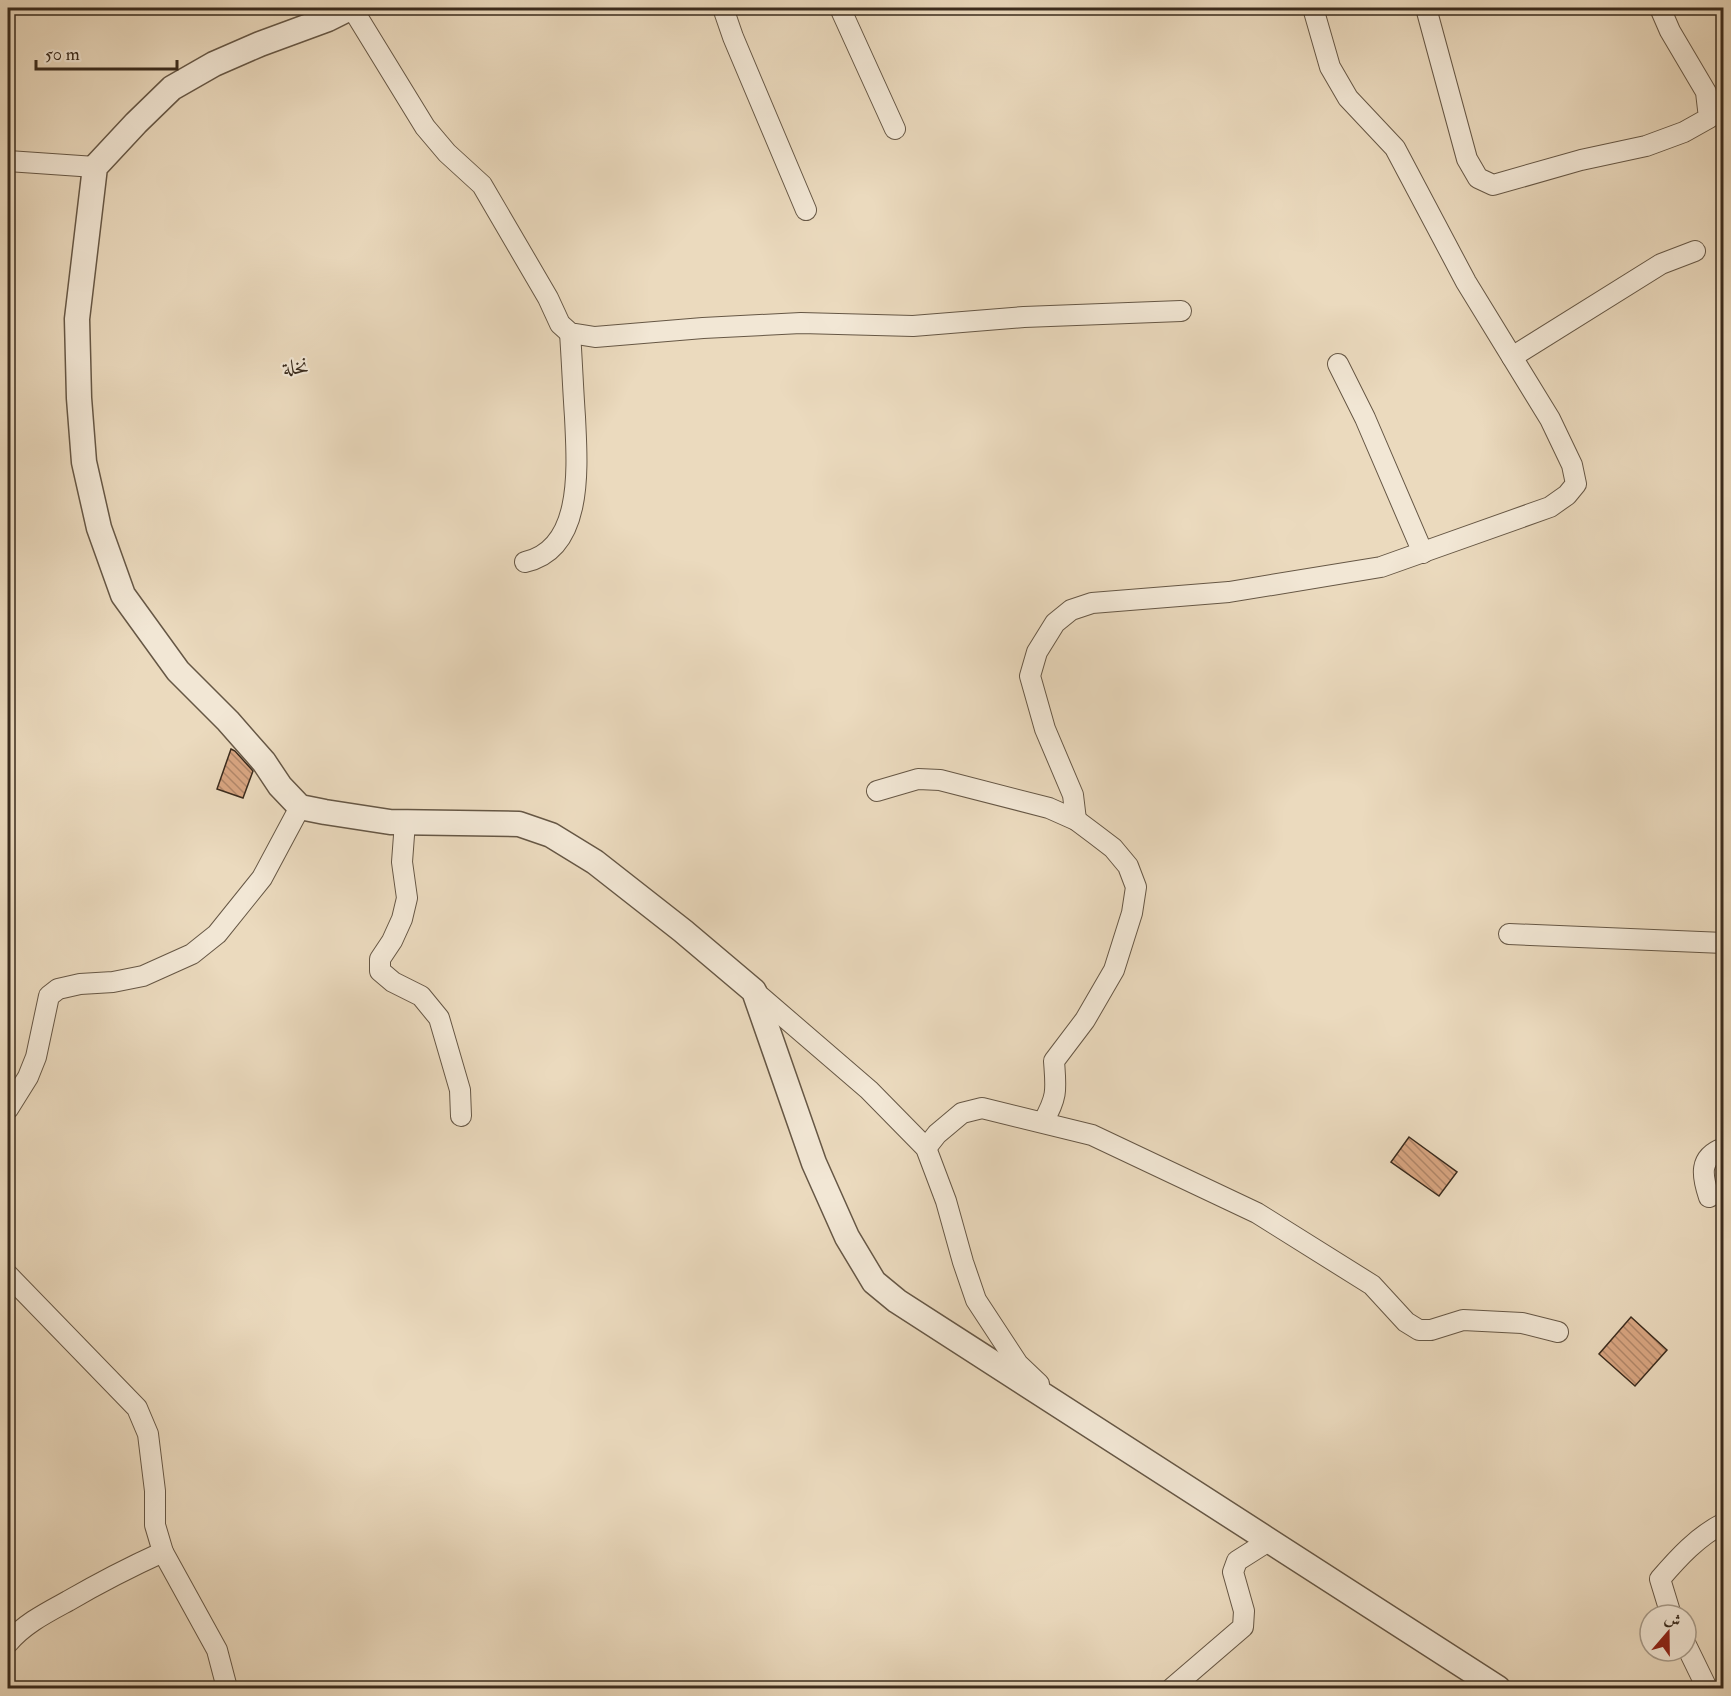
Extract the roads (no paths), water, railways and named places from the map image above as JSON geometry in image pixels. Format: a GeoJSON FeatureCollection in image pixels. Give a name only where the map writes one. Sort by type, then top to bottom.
{"type":"FeatureCollection","features":[{"type":"Feature","properties":{"kind":"street"},"geometry":{"type":"LineString","coordinates":[[1068,1411],[1018,1364],[976,1300],[946,1201],[926,1148],[868,1090],[683,931],[596,862],[551,835],[519,824],[405,822],[368,819],[300,807],[280,786],[264,762],[228,721],[178,671],[123,595],[99,528],[84,462],[79,398],[77,320],[95,167],[172,88],[214,64],[351,8],[425,127],[447,153],[482,185],[548,298],[560,324],[570,333],[595,337],[801,323],[913,326],[1024,317],[1181,311]]}},
{"type":"Feature","properties":{"kind":"street"},"geometry":{"type":"LineString","coordinates":[[723,8],[733,38],[806,210]]}},
{"type":"Feature","properties":{"kind":"street"},"geometry":{"type":"LineString","coordinates":[[840,8],[895,129]]}},
{"type":"Feature","properties":{"kind":"street"},"geometry":{"type":"LineString","coordinates":[[1076,820],[1073,795],[1045,729],[1030,676],[1037,652],[1055,623],[1071,610],[1092,603],[1228,592],[1381,567],[1550,507],[1567,495],[1576,484],[1572,465],[1555,429],[1466,282],[1395,148],[1348,98],[1330,67],[1313,8]]}},
{"type":"Feature","properties":{"kind":"street"},"geometry":{"type":"LineString","coordinates":[[1426,8],[1467,159],[1478,178],[1493,185],[1581,160],[1646,146],[1684,132],[1709,118],[1706,92],[1670,31],[1660,8]]}},
{"type":"Feature","properties":{"kind":"street"},"geometry":{"type":"LineString","coordinates":[[8,161],[95,167]]}},
{"type":"Feature","properties":{"kind":"street"},"geometry":{"type":"LineString","coordinates":[[1512,357],[1661,264],[1695,251]]}},
{"type":"Feature","properties":{"kind":"street"},"geometry":{"type":"LineString","coordinates":[[525,562],[538,559],[554,544],[566,526],[572,510],[577,464],[570,333]]}},
{"type":"Feature","properties":{"kind":"street"},"geometry":{"type":"LineString","coordinates":[[1338,364],[1365,418],[1423,552]]}},
{"type":"Feature","properties":{"kind":"street"},"geometry":{"type":"LineString","coordinates":[[877,791],[918,779],[940,780],[1049,808],[1076,820],[1113,848],[1128,866],[1136,886],[1132,913],[1114,970],[1085,1020],[1053,1061],[1055,1102],[1043,1122]]}},
{"type":"Feature","properties":{"kind":"street"},"geometry":{"type":"LineString","coordinates":[[8,1109],[28,1077],[36,1057],[49,996],[58,989],[80,984],[113,982],[143,976],[192,954],[217,934],[262,878],[300,807]]}},
{"type":"Feature","properties":{"kind":"street"},"geometry":{"type":"LineString","coordinates":[[405,822],[402,862],[407,898],[402,919],[392,941],[380,959],[380,971],[393,982],[421,996],[439,1018],[460,1090],[460,1116]]}},
{"type":"Feature","properties":{"kind":"street"},"geometry":{"type":"LineString","coordinates":[[1509,934],[1724,943]]}},
{"type":"Feature","properties":{"kind":"street"},"geometry":{"type":"LineString","coordinates":[[754,991],[814,1163],[847,1237],[874,1282],[897,1301],[1498,1689]]}},
{"type":"Feature","properties":{"kind":"street"},"geometry":{"type":"LineString","coordinates":[[926,1148],[937,1134],[962,1113],[982,1108],[1092,1135],[1257,1213],[1372,1285],[1406,1322],[1419,1330],[1463,1320],[1522,1323],[1558,1332]]}},
{"type":"Feature","properties":{"kind":"street"},"geometry":{"type":"LineString","coordinates":[[1709,1197],[1703,1180],[1703,1166],[1715,1151],[1724,1148]]}},
{"type":"Feature","properties":{"kind":"street"},"geometry":{"type":"LineString","coordinates":[[8,1275],[137,1408],[148,1434],[155,1525],[164,1552],[217,1650],[227,1689]]}},
{"type":"Feature","properties":{"kind":"street"},"geometry":{"type":"LineString","coordinates":[[1667,1603],[1660,1579],[1693,1544],[1724,1523]]}},
{"type":"Feature","properties":{"kind":"street"},"geometry":{"type":"LineString","coordinates":[[1172,1689],[1243,1627],[1244,1611],[1233,1572],[1237,1561],[1267,1542]]}},
{"type":"Feature","properties":{"kind":"street"},"geometry":{"type":"LineString","coordinates":[[8,1643],[36,1618],[118,1573],[164,1552]]}},
{"type":"Feature","properties":{"kind":"street"},"geometry":{"type":"LineString","coordinates":[[1695,1663],[1707,1689]]}},
{"type":"Feature","properties":{"kind":"district","name":"نخلة"},"geometry":{"type":"Point","coordinates":[296,367]}}]}
